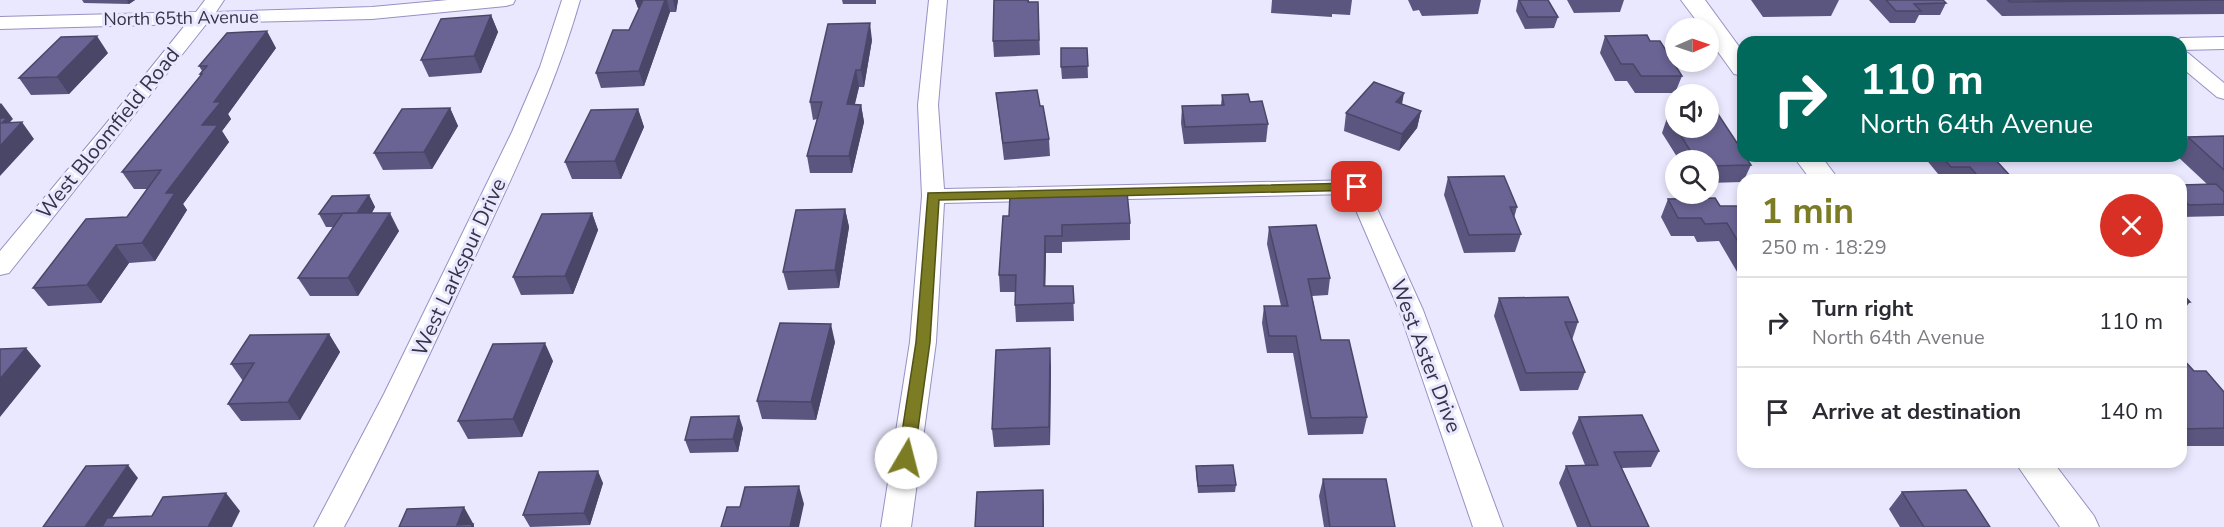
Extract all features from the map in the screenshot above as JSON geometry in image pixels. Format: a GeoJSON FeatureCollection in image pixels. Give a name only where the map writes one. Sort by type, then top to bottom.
{"type":"FeatureCollection","features":[{"type":"Feature","properties":{"kind":"street","name":"West Bloomfield Road"},"geometry":{"type":"LineString","coordinates":[[0,267],[113,130],[215,0]]}},
{"type":"Feature","properties":{"kind":"street","name":"North 65th Avenue"},"geometry":{"type":"LineString","coordinates":[[0,23],[372,13],[506,0]]}},
{"type":"Feature","properties":{"kind":"street","name":"West Larkspur Drive"},"geometry":{"type":"LineString","coordinates":[[329,527],[365,464],[536,104],[563,31],[571,0]]}},
{"type":"Feature","properties":{"kind":"street"},"geometry":{"type":"LineString","coordinates":[[896,527],[923,342],[933,196],[928,105],[938,0]]}},
{"type":"Feature","properties":{"kind":"street"},"geometry":{"type":"LineString","coordinates":[[1692,0],[1737,55]]}},
{"type":"Feature","properties":{"kind":"street"},"geometry":{"type":"LineString","coordinates":[[2187,44],[2224,43]]}},
{"type":"Feature","properties":{"kind":"street"},"geometry":{"type":"LineString","coordinates":[[2187,62],[2224,93]]}},
{"type":"Feature","properties":{"kind":"street","name":"West Aster Drive"},"geometry":{"type":"LineString","coordinates":[[933,196],[1357,187],[1412,310],[1488,527]]}},
{"type":"Feature","properties":{"kind":"street"},"geometry":{"type":"LineString","coordinates":[[2037,468],[2081,527]]}},
{"type":"Feature","properties":{"kind":"building"},"geometry":{"type":"Polygon","coordinates":[[[643,0],[665,0],[639,71],[596,73],[613,30],[629,30],[643,0]]]}},
{"type":"Feature","properties":{"kind":"building"},"geometry":{"type":"Polygon","coordinates":[[[994,0],[1038,2],[1039,40],[993,41],[994,0]]]}},
{"type":"Feature","properties":{"kind":"building"},"geometry":{"type":"Polygon","coordinates":[[[1519,0],[1548,0],[1558,17],[1528,17],[1519,0]]]}},
{"type":"Feature","properties":{"kind":"building"},"geometry":{"type":"Polygon","coordinates":[[[1886,0],[1943,0],[1946,3],[1914,4],[1921,11],[1896,11],[1886,0]]]}},
{"type":"Feature","properties":{"kind":"building"},"geometry":{"type":"Polygon","coordinates":[[[2008,0],[2224,0],[2010,2],[2008,0]]]}},
{"type":"Feature","properties":{"kind":"building"},"geometry":{"type":"Polygon","coordinates":[[[491,15],[474,56],[421,60],[441,19],[491,15]]]}},
{"type":"Feature","properties":{"kind":"building"},"geometry":{"type":"Polygon","coordinates":[[[870,23],[861,70],[856,70],[847,104],[861,105],[849,156],[807,156],[822,102],[810,102],[828,24],[870,23]]]}},
{"type":"Feature","properties":{"kind":"building"},"geometry":{"type":"Polygon","coordinates":[[[267,31],[214,102],[221,102],[202,125],[218,125],[166,193],[175,193],[142,243],[116,245],[87,285],[33,288],[86,219],[127,217],[161,170],[122,172],[202,74],[200,74],[207,66],[199,66],[227,33],[267,31]]]}},
{"type":"Feature","properties":{"kind":"building"},"geometry":{"type":"Polygon","coordinates":[[[1647,35],[1650,41],[1660,41],[1665,49],[1665,72],[1679,72],[1682,76],[1641,76],[1633,64],[1621,64],[1605,36],[1647,35]]]}},
{"type":"Feature","properties":{"kind":"building"},"geometry":{"type":"Polygon","coordinates":[[[97,36],[57,77],[19,78],[61,37],[97,36]]]}},
{"type":"Feature","properties":{"kind":"building"},"geometry":{"type":"Polygon","coordinates":[[[1061,48],[1087,48],[1088,66],[1061,67],[1061,48]]]}},
{"type":"Feature","properties":{"kind":"building"},"geometry":{"type":"Polygon","coordinates":[[[1374,82],[1404,93],[1396,102],[1421,111],[1402,134],[1346,113],[1374,82]]]}},
{"type":"Feature","properties":{"kind":"building"},"geometry":{"type":"Polygon","coordinates":[[[1037,90],[1040,106],[1043,106],[1049,139],[1003,143],[996,93],[1037,90]]]}},
{"type":"Feature","properties":{"kind":"building"},"geometry":{"type":"Polygon","coordinates":[[[1248,94],[1250,102],[1262,101],[1268,124],[1185,127],[1182,106],[1224,105],[1222,95],[1248,94]]]}},
{"type":"Feature","properties":{"kind":"building"},"geometry":{"type":"Polygon","coordinates":[[[450,108],[424,152],[374,153],[402,109],[450,108]]]}},
{"type":"Feature","properties":{"kind":"building"},"geometry":{"type":"Polygon","coordinates":[[[638,109],[615,161],[565,162],[591,110],[638,109]]]}},
{"type":"Feature","properties":{"kind":"building"},"geometry":{"type":"Polygon","coordinates":[[[1719,116],[1737,143],[1737,162],[1749,162],[1751,165],[1719,166],[1719,150],[1690,150],[1682,138],[1719,138],[1719,116]]]}},
{"type":"Feature","properties":{"kind":"building"},"geometry":{"type":"Polygon","coordinates":[[[0,118],[7,118],[2,123],[22,122],[0,146],[0,118]]]}},
{"type":"Feature","properties":{"kind":"building"},"geometry":{"type":"Polygon","coordinates":[[[2224,136],[2224,170],[2188,137],[2224,136]]]}},
{"type":"Feature","properties":{"kind":"building"},"geometry":{"type":"Polygon","coordinates":[[[1946,162],[1998,162],[2008,174],[1976,174],[1970,167],[1951,167],[1946,162]]]}},
{"type":"Feature","properties":{"kind":"building"},"geometry":{"type":"Polygon","coordinates":[[[1504,176],[1517,207],[1510,207],[1521,234],[1469,235],[1448,177],[1504,176]]]}},
{"type":"Feature","properties":{"kind":"building"},"geometry":{"type":"Polygon","coordinates":[[[2216,184],[2224,192],[2224,204],[2189,205],[2187,185],[2216,184]]]}},
{"type":"Feature","properties":{"kind":"building"},"geometry":{"type":"Polygon","coordinates":[[[1127,192],[1130,223],[1062,225],[1062,236],[1045,236],[1044,286],[1073,286],[1074,303],[1015,305],[1016,275],[999,275],[1003,216],[1009,216],[1010,195],[1127,192]]]}},
{"type":"Feature","properties":{"kind":"building"},"geometry":{"type":"Polygon","coordinates":[[[369,195],[357,213],[319,214],[332,196],[369,195]]]}},
{"type":"Feature","properties":{"kind":"building"},"geometry":{"type":"Polygon","coordinates":[[[1671,204],[1737,206],[1737,240],[1727,223],[1705,224],[1701,218],[1678,218],[1671,204]]]}},
{"type":"Feature","properties":{"kind":"building"},"geometry":{"type":"Polygon","coordinates":[[[845,209],[835,270],[783,272],[796,210],[845,209]]]}},
{"type":"Feature","properties":{"kind":"building"},"geometry":{"type":"Polygon","coordinates":[[[343,213],[390,213],[348,278],[298,278],[343,213]]]}},
{"type":"Feature","properties":{"kind":"building"},"geometry":{"type":"Polygon","coordinates":[[[592,213],[565,276],[513,277],[542,214],[592,213]]]}},
{"type":"Feature","properties":{"kind":"building"},"geometry":{"type":"Polygon","coordinates":[[[1316,225],[1330,278],[1308,279],[1321,340],[1349,340],[1367,417],[1311,418],[1296,336],[1269,336],[1264,306],[1288,306],[1269,227],[1316,225]]]}},
{"type":"Feature","properties":{"kind":"building"},"geometry":{"type":"Polygon","coordinates":[[[1568,297],[1578,322],[1565,322],[1585,372],[1526,373],[1499,298],[1568,297]]]}},
{"type":"Feature","properties":{"kind":"building"},"geometry":{"type":"Polygon","coordinates":[[[780,323],[831,324],[811,402],[757,401],[780,323]]]}},
{"type":"Feature","properties":{"kind":"building"},"geometry":{"type":"Polygon","coordinates":[[[329,334],[288,402],[228,404],[254,363],[231,364],[250,335],[329,334]]]}},
{"type":"Feature","properties":{"kind":"building"},"geometry":{"type":"Polygon","coordinates":[[[545,343],[513,419],[458,421],[493,344],[545,343]]]}},
{"type":"Feature","properties":{"kind":"building"},"geometry":{"type":"Polygon","coordinates":[[[26,348],[0,379],[0,349],[26,348]]]}},
{"type":"Feature","properties":{"kind":"building"},"geometry":{"type":"Polygon","coordinates":[[[1050,348],[1049,427],[992,429],[996,350],[1050,348]]]}},
{"type":"Feature","properties":{"kind":"building"},"geometry":{"type":"Polygon","coordinates":[[[2187,363],[2194,371],[2206,371],[2224,392],[2224,428],[2187,429],[2187,363]]]}},
{"type":"Feature","properties":{"kind":"building"},"geometry":{"type":"Polygon","coordinates":[[[1642,415],[1659,451],[1614,452],[1649,527],[1591,527],[1566,466],[1598,465],[1579,417],[1642,415]]]}},
{"type":"Feature","properties":{"kind":"building"},"geometry":{"type":"Polygon","coordinates":[[[739,416],[733,439],[685,440],[691,417],[739,416]]]}},
{"type":"Feature","properties":{"kind":"building"},"geometry":{"type":"Polygon","coordinates":[[[128,465],[85,527],[43,527],[86,466],[128,465]]]}},
{"type":"Feature","properties":{"kind":"building"},"geometry":{"type":"Polygon","coordinates":[[[1233,465],[1236,485],[1198,486],[1196,466],[1233,465]]]}},
{"type":"Feature","properties":{"kind":"building"},"geometry":{"type":"Polygon","coordinates":[[[598,471],[584,513],[523,515],[539,472],[598,471]]]}},
{"type":"Feature","properties":{"kind":"building"},"geometry":{"type":"Polygon","coordinates":[[[1323,479],[1386,479],[1395,527],[1330,527],[1323,479]]]}},
{"type":"Feature","properties":{"kind":"building"},"geometry":{"type":"Polygon","coordinates":[[[799,486],[790,527],[721,527],[727,507],[740,507],[745,487],[799,486]]]}},
{"type":"Feature","properties":{"kind":"building"},"geometry":{"type":"Polygon","coordinates":[[[1043,490],[1043,527],[975,527],[977,492],[1043,490]]]}},
{"type":"Feature","properties":{"kind":"building"},"geometry":{"type":"Polygon","coordinates":[[[1966,490],[1990,527],[1924,527],[1902,492],[1966,490]]]}},
{"type":"Feature","properties":{"kind":"building"},"geometry":{"type":"Polygon","coordinates":[[[226,493],[208,527],[102,527],[107,518],[152,516],[163,497],[226,493]]]}},
{"type":"Feature","properties":{"kind":"building"},"geometry":{"type":"Polygon","coordinates":[[[464,507],[457,525],[473,524],[471,527],[399,527],[407,509],[464,507]]]}},
{"type":"Feature","properties":{"kind":"route"},"geometry":{"type":"LineString","coordinates":[[906,458],[923,342],[933,196],[1357,187]]}}]}
